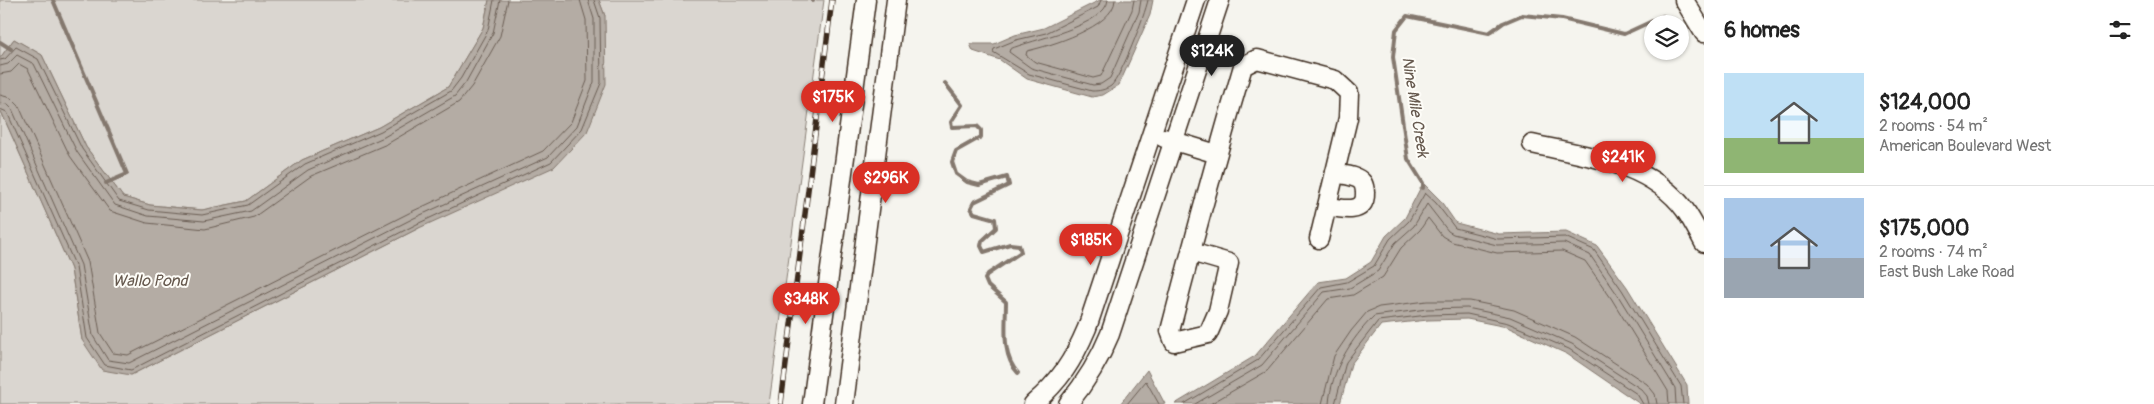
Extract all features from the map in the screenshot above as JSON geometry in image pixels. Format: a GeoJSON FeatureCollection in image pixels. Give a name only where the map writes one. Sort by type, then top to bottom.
{"type":"FeatureCollection","features":[{"type":"Feature","properties":{"kind":"street"},"geometry":{"type":"LineString","coordinates":[[812,404],[866,0]]}},
{"type":"Feature","properties":{"kind":"street"},"geometry":{"type":"LineString","coordinates":[[844,404],[896,0]]}},
{"type":"Feature","properties":{"kind":"street"},"geometry":{"type":"LineString","coordinates":[[1033,404],[1060,378],[1075,357],[1087,328],[1196,0]]}},
{"type":"Feature","properties":{"kind":"street"},"geometry":{"type":"LineString","coordinates":[[1068,404],[1083,387],[1099,361],[1110,334],[1220,0]]}},
{"type":"Feature","properties":{"kind":"street"},"geometry":{"type":"LineString","coordinates":[[1684,0],[1704,33]]}},
{"type":"Feature","properties":{"kind":"street"},"geometry":{"type":"LineString","coordinates":[[1191,252],[1229,263],[1218,311],[1208,334],[1174,342],[1170,331],[1217,154],[1243,66],[1258,59],[1335,80],[1349,94],[1348,118],[1319,239]]}},
{"type":"Feature","properties":{"kind":"street"},"geometry":{"type":"LineString","coordinates":[[1151,134],[1217,154]]}},
{"type":"Feature","properties":{"kind":"street"},"geometry":{"type":"LineString","coordinates":[[1532,144],[1622,165],[1645,176],[1666,190],[1684,209],[1702,234]]}},
{"type":"Feature","properties":{"kind":"street"},"geometry":{"type":"LineString","coordinates":[[1327,206],[1353,210],[1361,205],[1365,198],[1362,182],[1353,177],[1335,173]]}},
{"type":"Feature","properties":{"kind":"shaded area"},"geometry":{"type":"Polygon","coordinates":[[[0,0],[489,0],[483,28],[448,87],[379,127],[302,160],[246,201],[202,210],[150,205],[123,197],[86,147],[42,55],[14,39],[0,58],[0,0]]]}},
{"type":"Feature","properties":{"kind":"shaded area"},"geometry":{"type":"Polygon","coordinates":[[[599,0],[824,0],[769,404],[0,404],[0,109],[71,269],[82,340],[131,375],[419,228],[605,16],[599,0]]]}},
{"type":"Feature","properties":{"kind":"water","name":"Wallo Pond"},"geometry":{"type":"Polygon","coordinates":[[[489,0],[599,0],[605,16],[606,84],[587,132],[554,167],[419,228],[131,375],[102,370],[82,340],[71,269],[0,109],[0,58],[14,39],[42,55],[86,147],[123,197],[150,205],[202,210],[246,201],[302,160],[379,127],[448,87],[483,28],[489,0]]]}},
{"type":"Feature","properties":{"kind":"water"},"geometry":{"type":"Polygon","coordinates":[[[1100,0],[1153,0],[1150,15],[1119,85],[1103,95],[1092,97],[1027,79],[1000,60],[973,51],[970,44],[994,44],[1015,35],[1044,28],[1100,0]]]}},
{"type":"Feature","properties":{"kind":"water"},"geometry":{"type":"Polygon","coordinates":[[[1423,183],[1440,200],[1456,223],[1499,234],[1566,232],[1597,246],[1627,287],[1687,385],[1688,404],[1640,404],[1567,354],[1507,327],[1467,319],[1428,320],[1381,325],[1351,364],[1340,404],[1175,404],[1255,356],[1318,282],[1346,278],[1371,262],[1386,236],[1405,218],[1423,183]]]}},
{"type":"Feature","properties":{"kind":"water"},"geometry":{"type":"Polygon","coordinates":[[[1147,370],[1165,404],[1120,404],[1147,370]]]}},
{"type":"Feature","properties":{"kind":"waterway"},"geometry":{"type":"LineString","coordinates":[[53,0],[127,174],[106,183]]}},
{"type":"Feature","properties":{"kind":"waterway","name":"Nine Mile Creek"},"geometry":{"type":"LineString","coordinates":[[1423,188],[1423,183],[1408,159],[1393,57],[1396,30],[1407,16],[1489,33],[1503,23],[1522,15],[1562,19],[1624,34],[1644,25]]}},
{"type":"Feature","properties":{"kind":"waterway"},"geometry":{"type":"LineString","coordinates":[[0,42],[11,49]]}},
{"type":"Feature","properties":{"kind":"waterway"},"geometry":{"type":"LineString","coordinates":[[945,83],[962,105],[951,122],[952,127],[977,126],[981,130],[981,137],[956,151],[952,162],[956,174],[967,182],[979,185],[1007,177],[1009,185],[974,202],[971,208],[974,213],[995,219],[996,228],[982,241],[981,246],[984,252],[1010,244],[1019,245],[1021,252],[988,274],[985,279],[988,286],[1006,302],[1005,330],[1007,349],[1009,358],[1018,373]]}},
{"type":"Feature","properties":{"kind":"railway"},"geometry":{"type":"LineString","coordinates":[[781,404],[832,0]]}}]}
